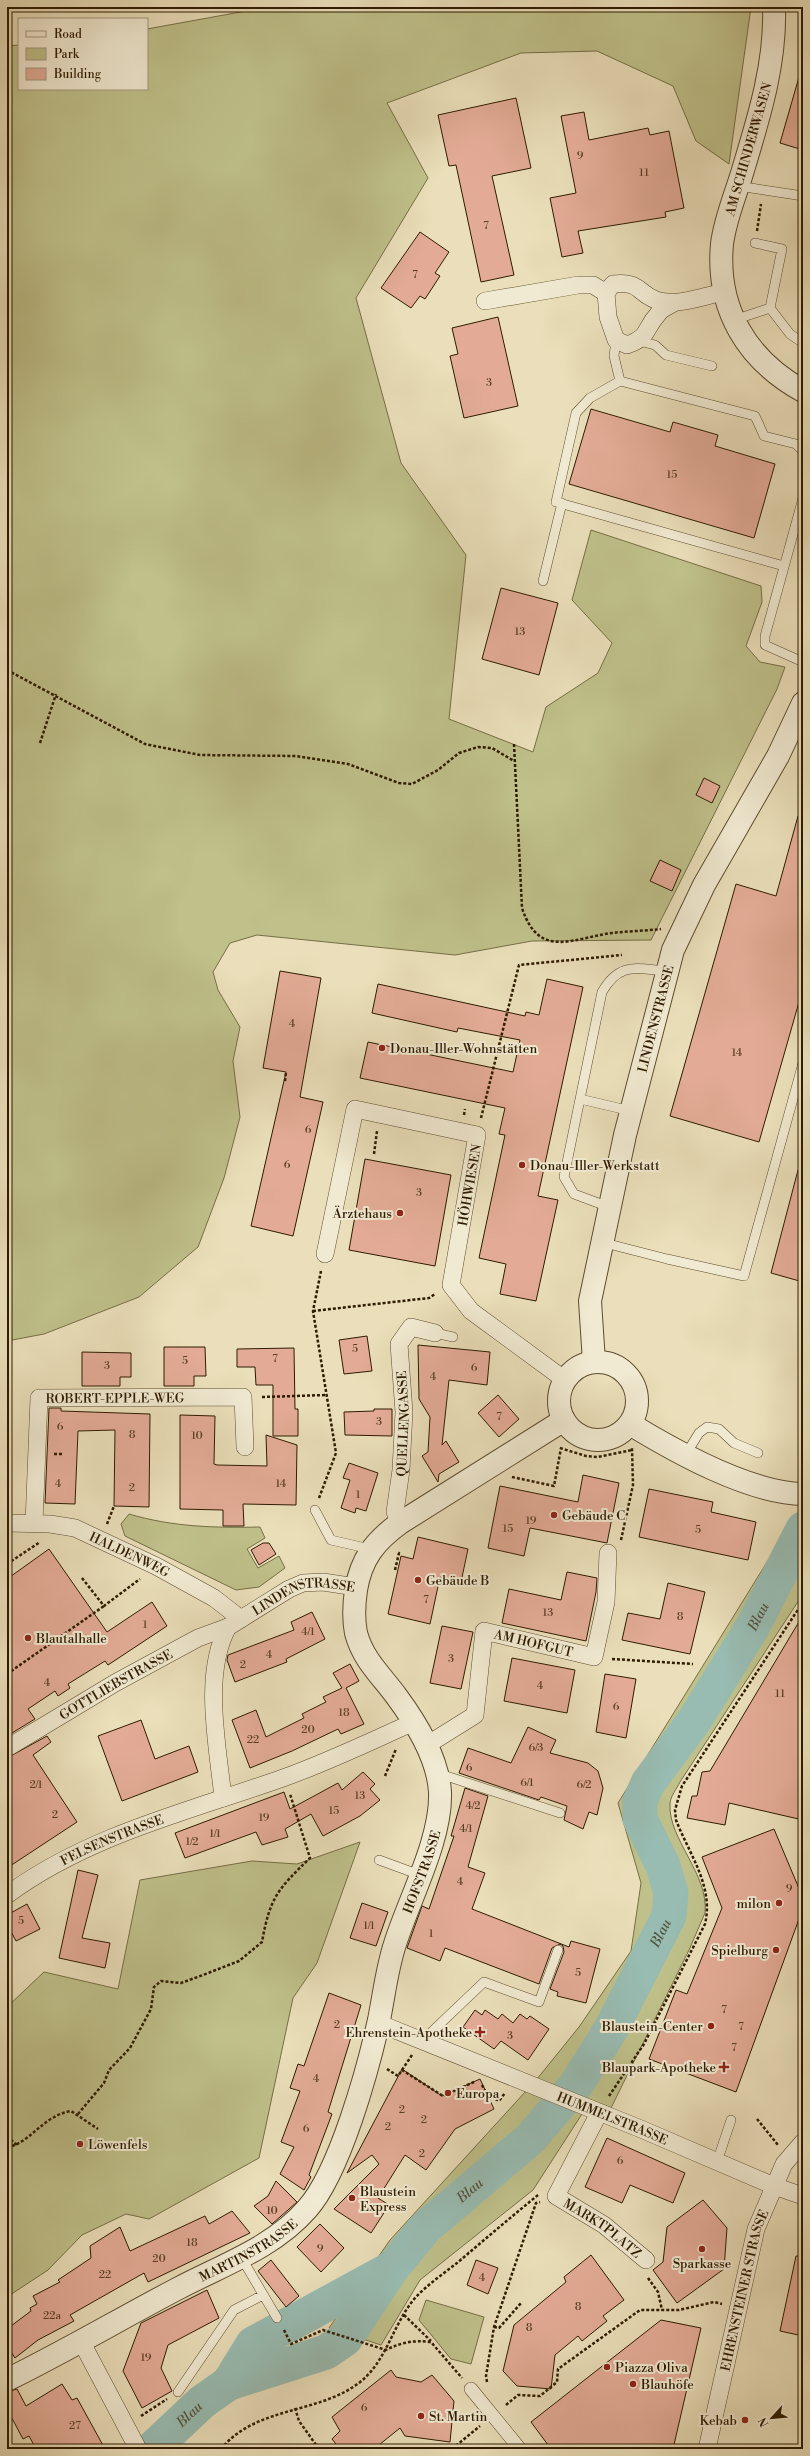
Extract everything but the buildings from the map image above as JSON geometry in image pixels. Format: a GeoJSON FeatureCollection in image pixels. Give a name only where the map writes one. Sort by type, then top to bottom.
{"type":"FeatureCollection","features":[{"type":"Feature","properties":{"kind":"street","name":"AM SCHINDERWASEN"},"geometry":{"type":"LineString","coordinates":[[774,7],[774,45],[769,77],[722,243],[721,268],[724,292],[734,320],[747,344],[763,364],[787,382],[803,391]]}},
{"type":"Feature","properties":{"kind":"street"},"geometry":{"type":"LineString","coordinates":[[674,303],[655,299],[641,289],[626,283],[613,284],[606,293],[608,317],[616,340],[627,345],[639,341],[650,329],[658,314],[674,303],[724,292]]}},
{"type":"Feature","properties":{"kind":"street"},"geometry":{"type":"LineString","coordinates":[[485,301],[578,285],[593,285],[606,293]]}},
{"type":"Feature","properties":{"kind":"street","name":"LINDENSTRASSE"},"geometry":{"type":"LineString","coordinates":[[594,1362],[590,1301],[631,1111],[667,972],[682,928],[761,788],[803,703]]}},
{"type":"Feature","properties":{"kind":"street","name":"HÖHWIESEN"},"geometry":{"type":"LineString","coordinates":[[325,1254],[355,1109],[477,1135],[451,1285]]}},
{"type":"Feature","properties":{"kind":"street"},"geometry":{"type":"LineString","coordinates":[[451,1285],[471,1311],[566,1380]]}},
{"type":"Feature","properties":{"kind":"street","name":"QUELLENGASSE"},"geometry":{"type":"LineString","coordinates":[[400,1523],[395,1512],[401,1470],[404,1412],[399,1344],[411,1327],[435,1333]]}},
{"type":"Feature","properties":{"kind":"street"},"geometry":{"type":"LineString","coordinates":[[594,1362],[607,1363],[619,1368],[629,1376],[635,1387],[638,1400],[636,1412],[630,1424],[621,1433],[609,1439],[596,1440],[584,1437],[572,1430],[564,1420],[560,1407],[560,1393],[566,1380],[578,1368],[594,1362]]}},
{"type":"Feature","properties":{"kind":"street"},"geometry":{"type":"LineString","coordinates":[[243,1397],[245,1447]]}},
{"type":"Feature","properties":{"kind":"street","name":"ROBERT-EPPLE-WEG"},"geometry":{"type":"LineString","coordinates":[[34,1524],[39,1398],[243,1397]]}},
{"type":"Feature","properties":{"kind":"street","name":"LINDENSTRASSE"},"geometry":{"type":"LineString","coordinates":[[235,1623],[303,1583],[340,1583],[356,1587],[363,1562],[370,1549],[379,1539],[400,1523],[564,1420]]}},
{"type":"Feature","properties":{"kind":"street"},"geometry":{"type":"LineString","coordinates":[[630,1424],[745,1483],[779,1492],[803,1494]]}},
{"type":"Feature","properties":{"kind":"street","name":"HALDENWEG"},"geometry":{"type":"LineString","coordinates":[[7,1523],[75,1528],[156,1566],[214,1598],[235,1623]]}},
{"type":"Feature","properties":{"kind":"street"},"geometry":{"type":"LineString","coordinates":[[594,1657],[606,1602],[608,1553]]}},
{"type":"Feature","properties":{"kind":"street","name":"HOFSTRASSE"},"geometry":{"type":"LineString","coordinates":[[356,1587],[353,1612],[356,1634],[365,1656],[414,1722],[427,1745],[440,1790],[439,1810],[433,1838],[394,1947],[378,2023]]}},
{"type":"Feature","properties":{"kind":"street"},"geometry":{"type":"LineString","coordinates":[[235,1623],[222,1638],[217,1656],[214,1680],[214,1709],[223,1798],[285,1777],[414,1722]]}},
{"type":"Feature","properties":{"kind":"street","name":"GOTTLIEBSTRASSE"},"geometry":{"type":"LineString","coordinates":[[7,1748],[122,1680],[198,1638],[235,1623]]}},
{"type":"Feature","properties":{"kind":"street","name":"AM HOFGUT"},"geometry":{"type":"LineString","coordinates":[[427,1745],[475,1715],[484,1631],[594,1657]]}},
{"type":"Feature","properties":{"kind":"street","name":"FELSENSTRASSE"},"geometry":{"type":"LineString","coordinates":[[7,1895],[25,1881],[70,1855],[122,1834],[223,1798]]}},
{"type":"Feature","properties":{"kind":"street","name":"HUMMELSTRASSE"},"geometry":{"type":"LineString","coordinates":[[378,2023],[774,2186],[803,2196]]}},
{"type":"Feature","properties":{"kind":"street","name":"MARTINSTRASSE"},"geometry":{"type":"LineString","coordinates":[[7,2380],[260,2248],[287,2228],[308,2208],[323,2187],[335,2162],[354,2106],[378,2023]]}},
{"type":"Feature","properties":{"kind":"street","name":"MARKTPLATZ"},"geometry":{"type":"LineString","coordinates":[[599,2113],[556,2196],[604,2225],[646,2260]]}},
{"type":"Feature","properties":{"kind":"street","name":"EHRENSTEINER STRASSE"},"geometry":{"type":"LineString","coordinates":[[707,2449],[756,2229],[774,2186],[788,2158],[803,2142]]}},
{"type":"Feature","properties":{"kind":"street"},"geometry":{"type":"LineString","coordinates":[[81,2341],[134,2442]]}},
{"type":"Feature","properties":{"kind":"street"},"geometry":{"type":"LineString","coordinates":[[471,2388],[520,2449]]}},
{"type":"Feature","properties":{"kind":"lane"},"geometry":{"type":"LineString","coordinates":[[738,186],[803,196]]}},
{"type":"Feature","properties":{"kind":"lane"},"geometry":{"type":"LineString","coordinates":[[755,243],[782,249],[770,308],[790,334],[803,343]]}},
{"type":"Feature","properties":{"kind":"lane"},"geometry":{"type":"LineString","coordinates":[[734,320],[770,308]]}},
{"type":"Feature","properties":{"kind":"lane"},"geometry":{"type":"LineString","coordinates":[[616,340],[614,356],[620,381]]}},
{"type":"Feature","properties":{"kind":"lane"},"geometry":{"type":"LineString","coordinates":[[639,341],[655,345],[666,355],[712,366]]}},
{"type":"Feature","properties":{"kind":"lane"},"geometry":{"type":"LineString","coordinates":[[784,566],[556,502],[576,412],[590,398],[620,381],[755,416],[764,436],[796,444],[803,451]]}},
{"type":"Feature","properties":{"kind":"lane"},"geometry":{"type":"LineString","coordinates":[[803,498],[765,636],[765,645],[803,662]]}},
{"type":"Feature","properties":{"kind":"lane"},"geometry":{"type":"LineString","coordinates":[[543,581],[562,504]]}},
{"type":"Feature","properties":{"kind":"lane"},"geometry":{"type":"LineString","coordinates":[[610,1207],[574,1194],[564,1177],[602,992],[610,978],[629,969],[667,972]]}},
{"type":"Feature","properties":{"kind":"lane"},"geometry":{"type":"LineString","coordinates":[[602,1242],[667,1259],[744,1276],[803,1063]]}},
{"type":"Feature","properties":{"kind":"lane"},"geometry":{"type":"LineString","coordinates":[[580,1099],[631,1111]]}},
{"type":"Feature","properties":{"kind":"lane"},"geometry":{"type":"LineString","coordinates":[[435,1333],[453,1337]]}},
{"type":"Feature","properties":{"kind":"lane"},"geometry":{"type":"LineString","coordinates":[[686,1454],[699,1433],[707,1427],[720,1429],[734,1443],[758,1453]]}},
{"type":"Feature","properties":{"kind":"lane"},"geometry":{"type":"LineString","coordinates":[[315,1516],[331,1540],[370,1549]]}},
{"type":"Feature","properties":{"kind":"lane"},"geometry":{"type":"LineString","coordinates":[[436,1773],[560,1813]]}},
{"type":"Feature","properties":{"kind":"lane"},"geometry":{"type":"LineString","coordinates":[[379,1860],[420,1875]]}},
{"type":"Feature","properties":{"kind":"lane"},"geometry":{"type":"LineString","coordinates":[[422,2040],[484,1982],[539,2002],[558,1950]]}},
{"type":"Feature","properties":{"kind":"lane"},"geometry":{"type":"LineString","coordinates":[[717,2162],[731,2120]]}},
{"type":"Feature","properties":{"kind":"lane"},"geometry":{"type":"LineString","coordinates":[[241,2257],[277,2318]]}},
{"type":"Feature","properties":{"kind":"lane"},"geometry":{"type":"LineString","coordinates":[[178,2392],[234,2310],[263,2295]]}},
{"type":"Feature","properties":{"kind":"path"},"geometry":{"type":"LineString","coordinates":[[755,243],[764,190]]}},
{"type":"Feature","properties":{"kind":"path"},"geometry":{"type":"LineString","coordinates":[[7,670],[26,681],[56,694],[145,744],[168,750],[200,755],[296,756],[348,764],[399,783],[412,784],[422,780],[459,753],[478,747],[492,748],[514,761]]}},
{"type":"Feature","properties":{"kind":"path"},"geometry":{"type":"LineString","coordinates":[[40,743],[56,694]]}},
{"type":"Feature","properties":{"kind":"path"},"geometry":{"type":"LineString","coordinates":[[514,744],[522,908],[527,923],[535,934],[550,941],[568,941],[611,933],[682,928]]}},
{"type":"Feature","properties":{"kind":"path"},"geometry":{"type":"LineString","coordinates":[[477,1135],[520,965],[627,955]]}},
{"type":"Feature","properties":{"kind":"path"},"geometry":{"type":"LineString","coordinates":[[285,1081],[286,1072]]}},
{"type":"Feature","properties":{"kind":"path"},"geometry":{"type":"LineString","coordinates":[[374,1154],[380,1115]]}},
{"type":"Feature","properties":{"kind":"path"},"geometry":{"type":"LineString","coordinates":[[315,1516],[336,1453],[312,1311],[325,1254]]}},
{"type":"Feature","properties":{"kind":"path"},"geometry":{"type":"LineString","coordinates":[[312,1311],[429,1298],[451,1285]]}},
{"type":"Feature","properties":{"kind":"path"},"geometry":{"type":"LineString","coordinates":[[243,1397],[327,1395]]}},
{"type":"Feature","properties":{"kind":"path"},"geometry":{"type":"LineString","coordinates":[[483,1470],[554,1486],[561,1448],[564,1420]]}},
{"type":"Feature","properties":{"kind":"path"},"geometry":{"type":"LineString","coordinates":[[532,1440],[545,1451],[561,1448],[586,1456],[598,1457],[632,1450],[638,1451]]}},
{"type":"Feature","properties":{"kind":"path"},"geometry":{"type":"LineString","coordinates":[[608,1553],[618,1552],[632,1485],[632,1450]]}},
{"type":"Feature","properties":{"kind":"path"},"geometry":{"type":"LineString","coordinates":[[7,1564],[40,1542]]}},
{"type":"Feature","properties":{"kind":"path"},"geometry":{"type":"LineString","coordinates":[[7,1674],[104,1606],[156,1566]]}},
{"type":"Feature","properties":{"kind":"path"},"geometry":{"type":"LineString","coordinates":[[82,1578],[104,1606]]}},
{"type":"Feature","properties":{"kind":"path"},"geometry":{"type":"LineString","coordinates":[[599,2113],[644,2044],[706,1924],[708,1911],[704,1885],[676,1820],[675,1810],[682,1786],[803,1602]]}},
{"type":"Feature","properties":{"kind":"path"},"geometry":{"type":"LineString","coordinates":[[594,1657],[693,1664]]}},
{"type":"Feature","properties":{"kind":"path"},"geometry":{"type":"LineString","coordinates":[[385,1776],[397,1752],[394,1730]]}},
{"type":"Feature","properties":{"kind":"path"},"geometry":{"type":"LineString","coordinates":[[78,2114],[104,2083],[110,2070],[130,2048],[151,2009],[154,1987],[161,1981],[181,1982],[239,1960],[262,1942],[267,1914],[281,1886],[310,1858],[285,1777]]}},
{"type":"Feature","properties":{"kind":"path"},"geometry":{"type":"LineString","coordinates":[[398,2076],[402,2070],[443,2096],[480,2079],[487,2094]]}},
{"type":"Feature","properties":{"kind":"path"},"geometry":{"type":"LineString","coordinates":[[7,2147],[18,2146],[40,2125],[58,2113],[71,2111],[78,2114],[98,2129]]}},
{"type":"Feature","properties":{"kind":"path"},"geometry":{"type":"LineString","coordinates":[[757,2119],[788,2158]]}},
{"type":"Feature","properties":{"kind":"path"},"geometry":{"type":"LineString","coordinates":[[7,2127],[9,2127],[10,2139],[18,2146]]}},
{"type":"Feature","properties":{"kind":"path"},"geometry":{"type":"LineString","coordinates":[[221,2449],[236,2434],[253,2424],[295,2408],[343,2393],[357,2385],[370,2373],[386,2350],[404,2315],[415,2298],[539,2194],[556,2196]]}},
{"type":"Feature","properties":{"kind":"path"},"geometry":{"type":"LineString","coordinates":[[494,2415],[486,2376],[494,2327],[536,2203],[556,2196]]}},
{"type":"Feature","properties":{"kind":"path"},"geometry":{"type":"LineString","coordinates":[[646,2260],[644,2272],[658,2292],[662,2310]]}},
{"type":"Feature","properties":{"kind":"path"},"geometry":{"type":"LineString","coordinates":[[452,2449],[518,2395],[540,2396],[557,2382],[558,2369],[640,2310],[679,2310],[714,2302],[738,2308]]}},
{"type":"Feature","properties":{"kind":"path"},"geometry":{"type":"LineString","coordinates":[[494,2327],[499,2328],[521,2303]]}},
{"type":"Feature","properties":{"kind":"path"},"geometry":{"type":"LineString","coordinates":[[404,2315],[431,2342],[471,2388]]}},
{"type":"Feature","properties":{"kind":"path"},"geometry":{"type":"LineString","coordinates":[[285,2332],[291,2344],[323,2330],[366,2345],[386,2350],[400,2343],[414,2340],[431,2342]]}},
{"type":"Feature","properties":{"kind":"path"},"geometry":{"type":"LineString","coordinates":[[148,2412],[178,2392]]}},
{"type":"Feature","properties":{"kind":"path"},"geometry":{"type":"LineString","coordinates":[[295,2408],[299,2421],[319,2449]]}},
{"type":"Feature","properties":{"kind":"green space"},"geometry":{"type":"Polygon","coordinates":[[[268,7],[751,7],[729,164],[696,141],[673,86],[597,51],[521,53],[387,103],[428,178],[356,298],[401,463],[466,555],[449,719],[533,752],[546,707],[598,673],[612,643],[572,600],[591,530],[761,586],[762,602],[746,646],[760,662],[785,667],[777,689],[651,940],[532,941],[455,955],[257,935],[230,943],[213,972],[218,990],[240,1027],[233,1061],[240,1117],[224,1178],[198,1247],[139,1297],[44,1334],[7,1341],[7,46],[18,45],[18,90],[148,90],[148,29],[268,7]]]}},
{"type":"Feature","properties":{"kind":"green space"},"geometry":{"type":"Polygon","coordinates":[[[129,1514],[162,1522],[194,1526],[260,1527],[265,1538],[247,1549],[258,1568],[279,1556],[285,1568],[259,1587],[236,1590],[125,1536],[121,1524],[129,1514]]]}},
{"type":"Feature","properties":{"kind":"green space"},"geometry":{"type":"Polygon","coordinates":[[[793,1520],[803,1520],[803,1594],[671,1798],[671,1817],[681,1844],[701,1884],[705,1899],[705,1913],[689,1950],[611,2108],[591,2100],[533,2190],[420,2280],[381,2345],[329,2328],[390,2240],[537,2079],[579,2027],[631,1951],[641,1883],[618,1803],[793,1520]]]}},
{"type":"Feature","properties":{"kind":"green space"},"geometry":{"type":"Polygon","coordinates":[[[360,1842],[317,1963],[293,1998],[259,2158],[149,2219],[126,2214],[82,2235],[48,2270],[7,2297],[7,2007],[44,1972],[118,1989],[140,1880],[252,1861],[297,1864],[360,1842]]]}},
{"type":"Feature","properties":{"kind":"green space"},"geometry":{"type":"Polygon","coordinates":[[[426,2300],[484,2317],[471,2364],[451,2359],[419,2320],[426,2300]]]}},
{"type":"Feature","properties":{"kind":"waterway","name":"Blau"},"geometry":{"type":"LineString","coordinates":[[152,2449],[202,2402],[229,2383],[326,2352],[345,2339],[392,2268],[426,2227],[530,2139],[576,2085],[611,2029],[669,1916],[671,1893],[663,1866],[640,1819],[640,1801],[648,1783],[694,1721],[753,1626],[803,1529]]}},
{"type":"Feature","properties":{"kind":"waterway","name":"Blau"},"geometry":{"type":"LineString","coordinates":[[229,2383],[253,2344],[391,2269]]}},
{"type":"Feature","properties":{"kind":"place","name":"Donau-Iller-Wohnstätten"},"geometry":{"type":"Point","coordinates":[382,1048]}},
{"type":"Feature","properties":{"kind":"place","name":"Donau-Iller-Werkstatt"},"geometry":{"type":"Point","coordinates":[522,1165]}},
{"type":"Feature","properties":{"kind":"place","name":"Ärztehaus"},"geometry":{"type":"Point","coordinates":[400,1213]}},
{"type":"Feature","properties":{"kind":"place","name":"Gebäude C"},"geometry":{"type":"Point","coordinates":[554,1515]}},
{"type":"Feature","properties":{"kind":"place","name":"Gebäude B"},"geometry":{"type":"Point","coordinates":[418,1580]}},
{"type":"Feature","properties":{"kind":"place","name":"Blautalhalle"},"geometry":{"type":"Point","coordinates":[28,1638]}},
{"type":"Feature","properties":{"kind":"place","name":"milon"},"geometry":{"type":"Point","coordinates":[779,1903]}},
{"type":"Feature","properties":{"kind":"place","name":"Spielburg"},"geometry":{"type":"Point","coordinates":[776,1950]}},
{"type":"Feature","properties":{"kind":"place","name":"Blaustein-Center"},"geometry":{"type":"Point","coordinates":[711,2026]}},
{"type":"Feature","properties":{"kind":"place","name":"Ehrenstein-Apotheke"},"geometry":{"type":"Point","coordinates":[480,2032]}},
{"type":"Feature","properties":{"kind":"place","name":"Blaupark-Apotheke"},"geometry":{"type":"Point","coordinates":[724,2067]}},
{"type":"Feature","properties":{"kind":"place","name":"Europa"},"geometry":{"type":"Point","coordinates":[448,2093]}},
{"type":"Feature","properties":{"kind":"place","name":"Löwenfels"},"geometry":{"type":"Point","coordinates":[80,2144]}},
{"type":"Feature","properties":{"kind":"place","name":"Blaustein Express"},"geometry":{"type":"Point","coordinates":[352,2198]}},
{"type":"Feature","properties":{"kind":"place","name":"Sparkasse"},"geometry":{"type":"Point","coordinates":[702,2249]}},
{"type":"Feature","properties":{"kind":"place","name":"Piazza Oliva"},"geometry":{"type":"Point","coordinates":[607,2367]}},
{"type":"Feature","properties":{"kind":"place","name":"Blauhöfe"},"geometry":{"type":"Point","coordinates":[633,2384]}},
{"type":"Feature","properties":{"kind":"place","name":"St. Martin"},"geometry":{"type":"Point","coordinates":[421,2416]}},
{"type":"Feature","properties":{"kind":"place","name":"Kebab"},"geometry":{"type":"Point","coordinates":[745,2420]}}]}
